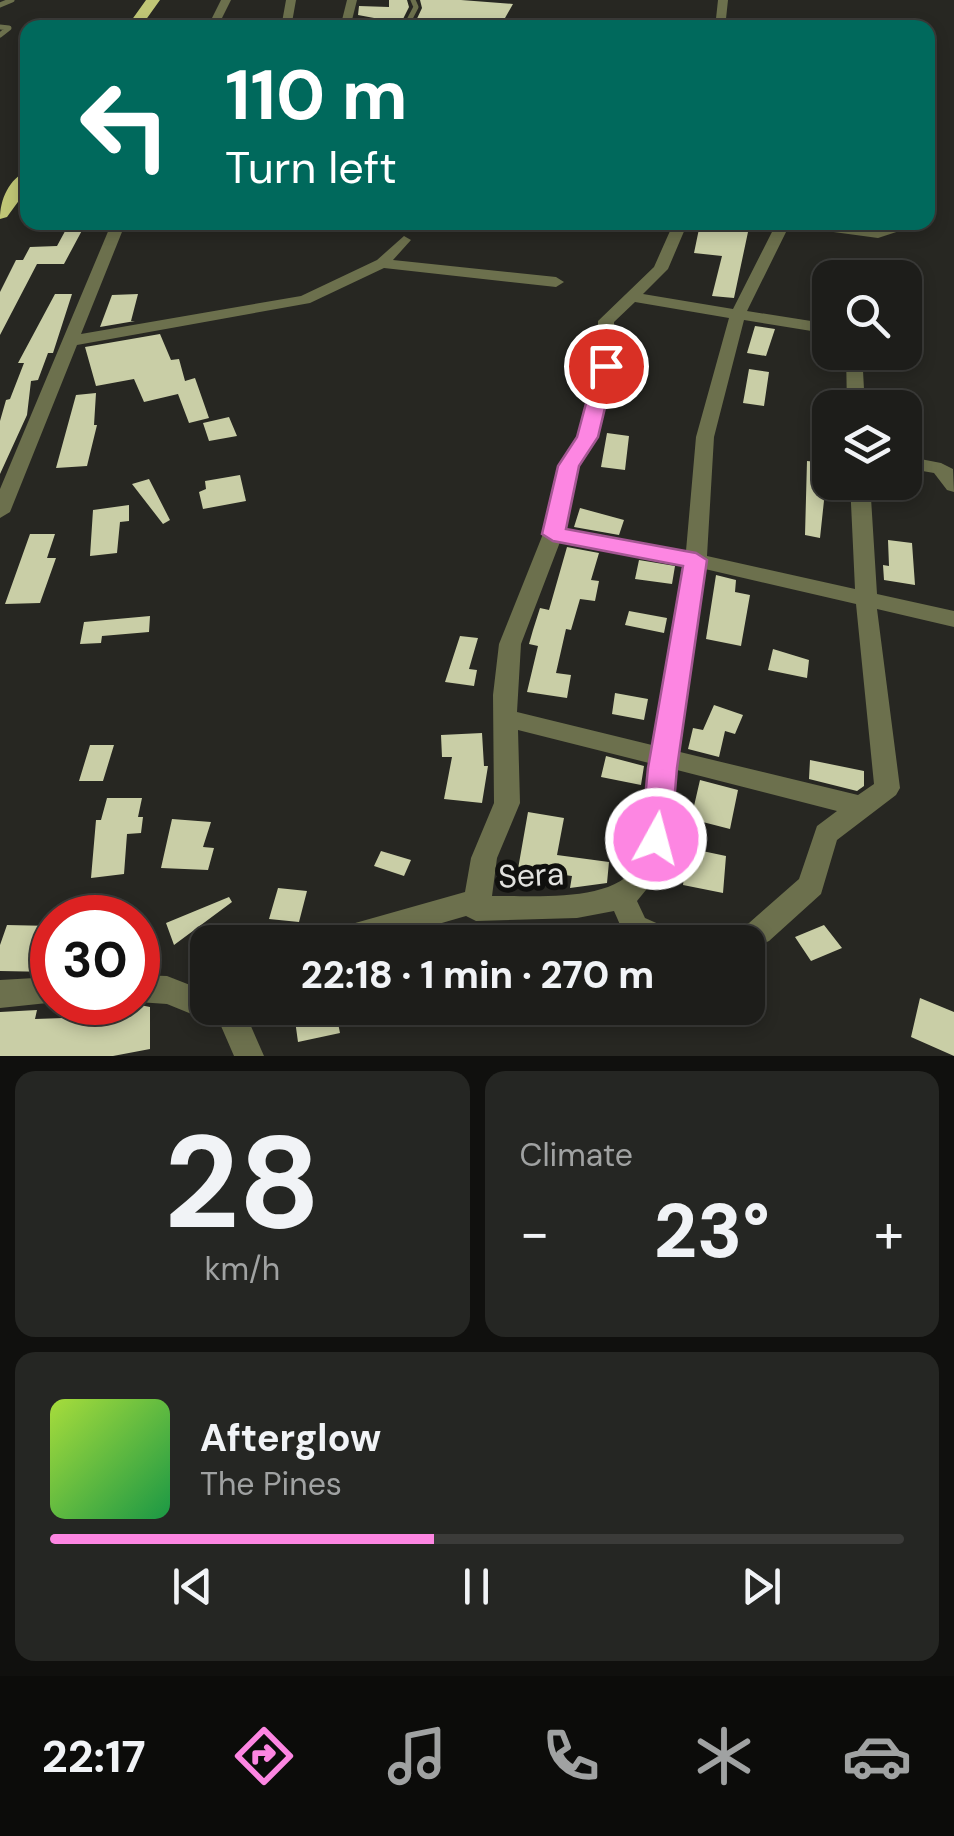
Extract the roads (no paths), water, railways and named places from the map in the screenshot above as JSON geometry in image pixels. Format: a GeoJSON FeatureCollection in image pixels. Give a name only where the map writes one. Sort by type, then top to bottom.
{"type":"FeatureCollection","features":[{"type":"Feature","properties":{"kind":"highway"},"geometry":{"type":"LineString","coordinates":[[0,213],[20,185]]}},
{"type":"Feature","properties":{"kind":"street"},"geometry":{"type":"LineString","coordinates":[[0,512],[115,230]]}},
{"type":"Feature","properties":{"kind":"street","name":"Sera"},"geometry":{"type":"LineString","coordinates":[[622,898],[576,906],[476,910],[484,858],[508,803],[506,718],[510,644],[553,534],[569,466],[588,437],[606,366],[606,321],[661,269],[678,230]]}},
{"type":"Feature","properties":{"kind":"street"},"geometry":{"type":"LineString","coordinates":[[634,925],[622,898],[650,869],[662,808],[664,756],[696,560],[705,437],[738,314],[782,230]]}},
{"type":"Feature","properties":{"kind":"street"},"geometry":{"type":"LineString","coordinates":[[847,230],[878,234],[892,230]]}},
{"type":"Feature","properties":{"kind":"street"},"geometry":{"type":"LineString","coordinates":[[70,341],[305,300],[382,263],[404,240]]}},
{"type":"Feature","properties":{"kind":"street"},"geometry":{"type":"LineString","coordinates":[[382,263],[556,282]]}},
{"type":"Feature","properties":{"kind":"street"},"geometry":{"type":"LineString","coordinates":[[630,297],[812,326]]}},
{"type":"Feature","properties":{"kind":"street"},"geometry":{"type":"LineString","coordinates":[[922,464],[936,466],[952,478],[954,486]]}},
{"type":"Feature","properties":{"kind":"street"},"geometry":{"type":"LineString","coordinates":[[765,927],[811,886],[826,834],[887,788],[866,598],[861,500]]}},
{"type":"Feature","properties":{"kind":"street"},"geometry":{"type":"LineString","coordinates":[[553,534],[696,560],[954,619]]}},
{"type":"Feature","properties":{"kind":"street"},"geometry":{"type":"LineString","coordinates":[[506,718],[859,806]]}},
{"type":"Feature","properties":{"kind":"street"},"geometry":{"type":"LineString","coordinates":[[393,925],[477,901]]}},
{"type":"Feature","properties":{"kind":"street"},"geometry":{"type":"LineString","coordinates":[[160,990],[190,999]]}},
{"type":"Feature","properties":{"kind":"street"},"geometry":{"type":"LineString","coordinates":[[0,994],[30,992]]}},
{"type":"Feature","properties":{"kind":"street"},"geometry":{"type":"LineString","coordinates":[[236,1025],[249,1056]]}},
{"type":"Feature","properties":{"kind":"lane"},"geometry":{"type":"LineString","coordinates":[[0,4],[10,0]]}},
{"type":"Feature","properties":{"kind":"lane"},"geometry":{"type":"LineString","coordinates":[[0,26],[15,26],[0,37]]}},
{"type":"Feature","properties":{"kind":"lane"},"geometry":{"type":"LineString","coordinates":[[0,26],[9,28],[0,37]]}}]}
